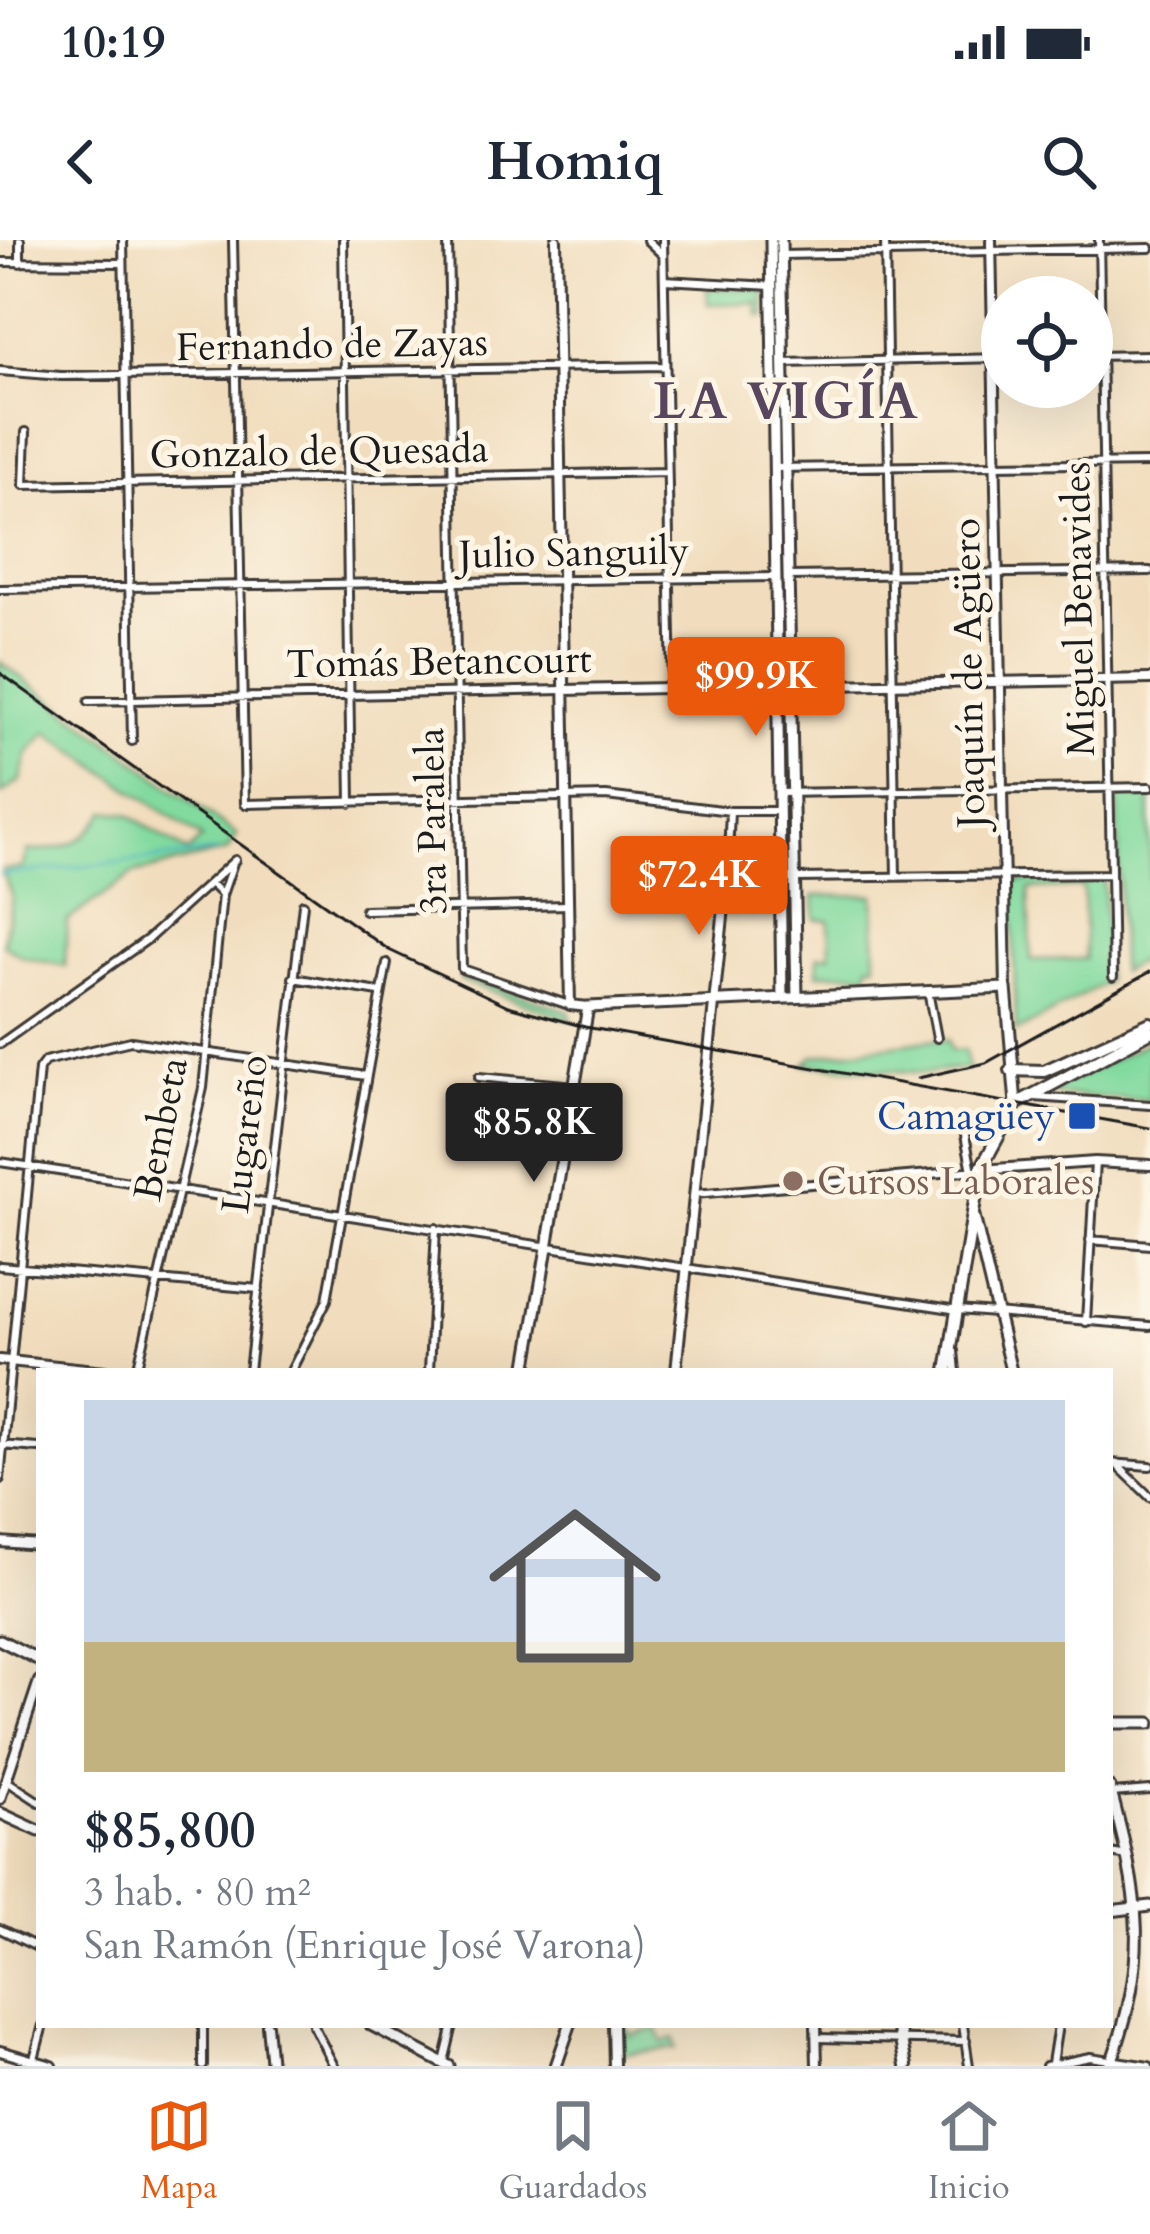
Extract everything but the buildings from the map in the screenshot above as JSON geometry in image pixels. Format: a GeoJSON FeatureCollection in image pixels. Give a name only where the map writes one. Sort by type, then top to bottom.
{"type":"FeatureCollection","features":[{"type":"Feature","properties":{"kind":"main road"},"geometry":{"type":"LineString","coordinates":[[771,240],[776,255],[788,984],[782,997]]}},
{"type":"Feature","properties":{"kind":"main road"},"geometry":{"type":"LineString","coordinates":[[778,363],[772,286],[781,240]]}},
{"type":"Feature","properties":{"kind":"main road"},"geometry":{"type":"LineString","coordinates":[[784,793],[779,811],[786,878]]}},
{"type":"Feature","properties":{"kind":"main road"},"geometry":{"type":"LineString","coordinates":[[788,984],[797,997]]}},
{"type":"Feature","properties":{"kind":"main road"},"geometry":{"type":"LineString","coordinates":[[526,1368],[588,1007],[1006,988]]}},
{"type":"Feature","properties":{"kind":"main road","name":"Joaquín de Agüero"},"geometry":{"type":"LineString","coordinates":[[1006,988],[1011,1070],[1021,1100]]}},
{"type":"Feature","properties":{"kind":"main road"},"geometry":{"type":"LineString","coordinates":[[1011,1070],[1044,1071],[1150,1023]]}},
{"type":"Feature","properties":{"kind":"main road"},"geometry":{"type":"LineString","coordinates":[[951,1368],[974,1216],[976,1170],[1021,1100],[1150,1032]]}},
{"type":"Feature","properties":{"kind":"main road"},"geometry":{"type":"LineString","coordinates":[[974,1216],[1010,1368]]}},
{"type":"Feature","properties":{"kind":"main road"},"geometry":{"type":"LineString","coordinates":[[1,1642],[36,1659]]}},
{"type":"Feature","properties":{"kind":"main road"},"geometry":{"type":"LineString","coordinates":[[1113,1723],[1150,1722]]}},
{"type":"Feature","properties":{"kind":"main road"},"geometry":{"type":"LineString","coordinates":[[1113,1798],[1147,1906],[1142,1968],[1130,2025],[1113,2061]]}},
{"type":"Feature","properties":{"kind":"main road"},"geometry":{"type":"LineString","coordinates":[[0,1813],[36,1831]]}},
{"type":"Feature","properties":{"kind":"main road"},"geometry":{"type":"LineString","coordinates":[[1113,1911],[1147,1906]]}},
{"type":"Feature","properties":{"kind":"main road"},"geometry":{"type":"LineString","coordinates":[[380,2028],[445,2065]]}},
{"type":"Feature","properties":{"kind":"main road"},"geometry":{"type":"LineString","coordinates":[[556,2066],[569,2028]]}},
{"type":"Feature","properties":{"kind":"main road"},"geometry":{"type":"LineString","coordinates":[[898,2028],[906,2066]]}},
{"type":"Feature","properties":{"kind":"street"},"geometry":{"type":"LineString","coordinates":[[20,240],[20,262]]}},
{"type":"Feature","properties":{"kind":"street"},"geometry":{"type":"LineString","coordinates":[[123,240],[132,741]]}},
{"type":"Feature","properties":{"kind":"street"},"geometry":{"type":"LineString","coordinates":[[233,240],[244,804],[625,796],[730,812],[779,811]]}},
{"type":"Feature","properties":{"kind":"street"},"geometry":{"type":"LineString","coordinates":[[343,240],[351,803]]}},
{"type":"Feature","properties":{"kind":"street","name":"3ra Paralela"},"geometry":{"type":"LineString","coordinates":[[448,240],[462,969],[571,1005]]}},
{"type":"Feature","properties":{"kind":"street"},"geometry":{"type":"LineString","coordinates":[[556,240],[571,1005],[588,1007]]}},
{"type":"Feature","properties":{"kind":"street"},"geometry":{"type":"LineString","coordinates":[[646,240],[663,255]]}},
{"type":"Feature","properties":{"kind":"street"},"geometry":{"type":"LineString","coordinates":[[663,240],[672,687]]}},
{"type":"Feature","properties":{"kind":"street"},"geometry":{"type":"LineString","coordinates":[[885,240],[896,877]]}},
{"type":"Feature","properties":{"kind":"street","name":"Miguel Benavides"},"geometry":{"type":"LineString","coordinates":[[1100,244],[1101,276]]}},
{"type":"Feature","properties":{"kind":"street"},"geometry":{"type":"LineString","coordinates":[[776,255],[991,246],[1150,248]]}},
{"type":"Feature","properties":{"kind":"street","name":"Joaquín de Agüero"},"geometry":{"type":"LineString","coordinates":[[991,246],[993,276]]}},
{"type":"Feature","properties":{"kind":"street"},"geometry":{"type":"LineString","coordinates":[[0,262],[123,263]]}},
{"type":"Feature","properties":{"kind":"street"},"geometry":{"type":"LineString","coordinates":[[664,280],[772,286]]}},
{"type":"Feature","properties":{"kind":"street"},"geometry":{"type":"LineString","coordinates":[[1113,356],[1150,355]]}},
{"type":"Feature","properties":{"kind":"street"},"geometry":{"type":"LineString","coordinates":[[778,363],[981,358]]}},
{"type":"Feature","properties":{"kind":"street","name":"Fernando de Zayas"},"geometry":{"type":"LineString","coordinates":[[0,371],[236,374],[665,365]]}},
{"type":"Feature","properties":{"kind":"street","name":"Joaquín de Agüero"},"geometry":{"type":"LineString","coordinates":[[997,408],[1006,988]]}},
{"type":"Feature","properties":{"kind":"street","name":"Miguel Benavides"},"geometry":{"type":"LineString","coordinates":[[1102,408],[1113,977]]}},
{"type":"Feature","properties":{"kind":"street","name":"Gonzalo de Quesada"},"geometry":{"type":"LineString","coordinates":[[26,432],[24,485],[668,472]]}},
{"type":"Feature","properties":{"kind":"street"},"geometry":{"type":"LineString","coordinates":[[780,468],[1150,463]]}},
{"type":"Feature","properties":{"kind":"street","name":"Julio Sanguily"},"geometry":{"type":"LineString","coordinates":[[0,589],[1150,571]]}},
{"type":"Feature","properties":{"kind":"street","name":"Tomás Betancourt"},"geometry":{"type":"LineString","coordinates":[[89,700],[1150,679]]}},
{"type":"Feature","properties":{"kind":"street"},"geometry":{"type":"LineString","coordinates":[[784,793],[1150,787]]}},
{"type":"Feature","properties":{"kind":"street"},"geometry":{"type":"LineString","coordinates":[[676,1368],[730,812]]}},
{"type":"Feature","properties":{"kind":"street","name":"Bembeta"},"geometry":{"type":"LineString","coordinates":[[138,1368],[182,1190],[207,1052],[222,895],[235,860],[211,884]]}},
{"type":"Feature","properties":{"kind":"street"},"geometry":{"type":"LineString","coordinates":[[727,878],[1111,874]]}},
{"type":"Feature","properties":{"kind":"street"},"geometry":{"type":"LineString","coordinates":[[0,1044],[148,939],[211,884],[222,895]]}},
{"type":"Feature","properties":{"kind":"street","name":"Lugareño"},"geometry":{"type":"LineString","coordinates":[[249,1368],[303,904]]}},
{"type":"Feature","properties":{"kind":"street"},"geometry":{"type":"LineString","coordinates":[[365,910],[568,905]]}},
{"type":"Feature","properties":{"kind":"street"},"geometry":{"type":"LineString","coordinates":[[293,1368],[327,1300],[387,963]]}},
{"type":"Feature","properties":{"kind":"street"},"geometry":{"type":"LineString","coordinates":[[293,978],[380,992]]}},
{"type":"Feature","properties":{"kind":"street"},"geometry":{"type":"LineString","coordinates":[[928,991],[937,1039]]}},
{"type":"Feature","properties":{"kind":"street"},"geometry":{"type":"LineString","coordinates":[[0,1479],[5,1360],[39,1069],[45,1061],[131,1041],[366,1076]]}},
{"type":"Feature","properties":{"kind":"street"},"geometry":{"type":"LineString","coordinates":[[479,1077],[574,1086]]}},
{"type":"Feature","properties":{"kind":"street"},"geometry":{"type":"LineString","coordinates":[[1051,1082],[1046,1093],[1053,1100]]}},
{"type":"Feature","properties":{"kind":"street"},"geometry":{"type":"LineString","coordinates":[[1021,1100],[1150,1106]]}},
{"type":"Feature","properties":{"kind":"street"},"geometry":{"type":"LineString","coordinates":[[964,1130],[976,1170]]}},
{"type":"Feature","properties":{"kind":"street"},"geometry":{"type":"LineString","coordinates":[[0,1162],[958,1310],[1150,1326]]}},
{"type":"Feature","properties":{"kind":"street"},"geometry":{"type":"LineString","coordinates":[[694,1194],[1095,1162],[1150,1165]]}},
{"type":"Feature","properties":{"kind":"street"},"geometry":{"type":"LineString","coordinates":[[1086,1322],[1095,1162]]}},
{"type":"Feature","properties":{"kind":"street"},"geometry":{"type":"LineString","coordinates":[[429,1368],[436,1228]]}},
{"type":"Feature","properties":{"kind":"street"},"geometry":{"type":"LineString","coordinates":[[1090,1240],[1150,1245]]}},
{"type":"Feature","properties":{"kind":"street"},"geometry":{"type":"LineString","coordinates":[[0,1266],[259,1289]]}},
{"type":"Feature","properties":{"kind":"street"},"geometry":{"type":"LineString","coordinates":[[5,1360],[78,1368]]}},
{"type":"Feature","properties":{"kind":"street"},"geometry":{"type":"LineString","coordinates":[[1,1446],[36,1448]]}},
{"type":"Feature","properties":{"kind":"street"},"geometry":{"type":"LineString","coordinates":[[1113,1463],[1150,1466]]}},
{"type":"Feature","properties":{"kind":"street"},"geometry":{"type":"LineString","coordinates":[[1113,1463],[1150,1497]]}},
{"type":"Feature","properties":{"kind":"street"},"geometry":{"type":"LineString","coordinates":[[0,1542],[36,1545]]}},
{"type":"Feature","properties":{"kind":"street"},"geometry":{"type":"LineString","coordinates":[[0,1799],[36,1690]]}},
{"type":"Feature","properties":{"kind":"street"},"geometry":{"type":"LineString","coordinates":[[7,1781],[36,1800]]}},
{"type":"Feature","properties":{"kind":"street"},"geometry":{"type":"LineString","coordinates":[[1113,1790],[1150,1790]]}},
{"type":"Feature","properties":{"kind":"street"},"geometry":{"type":"LineString","coordinates":[[1113,1854],[1128,1856]]}},
{"type":"Feature","properties":{"kind":"street"},"geometry":{"type":"LineString","coordinates":[[0,1929],[36,1947]]}},
{"type":"Feature","properties":{"kind":"street"},"geometry":{"type":"LineString","coordinates":[[33,2063],[42,2028]]}},
{"type":"Feature","properties":{"kind":"street"},"geometry":{"type":"LineString","coordinates":[[203,2028],[203,2066]]}},
{"type":"Feature","properties":{"kind":"street"},"geometry":{"type":"LineString","coordinates":[[267,2028],[271,2066]]}},
{"type":"Feature","properties":{"kind":"street"},"geometry":{"type":"LineString","coordinates":[[315,2028],[334,2066]]}},
{"type":"Feature","properties":{"kind":"street"},"geometry":{"type":"LineString","coordinates":[[445,2065],[452,2028]]}},
{"type":"Feature","properties":{"kind":"street"},"geometry":{"type":"LineString","coordinates":[[613,2028],[614,2066]]}},
{"type":"Feature","properties":{"kind":"street"},"geometry":{"type":"LineString","coordinates":[[816,2028],[817,2066]]}},
{"type":"Feature","properties":{"kind":"street"},"geometry":{"type":"LineString","coordinates":[[964,2028],[969,2066]]}},
{"type":"Feature","properties":{"kind":"street"},"geometry":{"type":"LineString","coordinates":[[1057,2028],[1049,2065],[1113,2061],[1149,2066]]}},
{"type":"Feature","properties":{"kind":"street"},"geometry":{"type":"LineString","coordinates":[[816,2038],[966,2041]]}},
{"type":"Feature","properties":{"kind":"street"},"geometry":{"type":"LineString","coordinates":[[0,2051],[52,2066]]}},
{"type":"Feature","properties":{"kind":"green space"},"geometry":{"type":"Polygon","coordinates":[[[707,288],[764,289],[765,316],[759,316],[758,303],[708,304],[707,288]]]}},
{"type":"Feature","properties":{"kind":"green space"},"geometry":{"type":"Polygon","coordinates":[[[0,662],[237,835],[227,851],[133,874],[67,921],[65,966],[23,957],[3,944],[12,898],[2,870],[23,868],[28,851],[73,843],[106,811],[128,814],[188,852],[202,838],[47,732],[28,753],[21,780],[0,795],[0,662]]]}},
{"type":"Feature","properties":{"kind":"green space"},"geometry":{"type":"Polygon","coordinates":[[[1118,795],[1150,795],[1150,955],[1120,972],[1118,795]]]}},
{"type":"Feature","properties":{"kind":"green space"},"geometry":{"type":"Polygon","coordinates":[[[1104,879],[1106,982],[1016,1032],[1012,881],[1104,879]],[[1083,887],[1029,889],[1031,960],[1085,959],[1083,887]]]}},
{"type":"Feature","properties":{"kind":"green space"},"geometry":{"type":"Polygon","coordinates":[[[874,895],[876,964],[869,964],[868,973],[818,973],[818,956],[830,955],[829,920],[815,919],[814,896],[874,895]]]}},
{"type":"Feature","properties":{"kind":"green space"},"geometry":{"type":"Polygon","coordinates":[[[463,975],[569,1011],[571,1020],[460,980],[463,975]]]}},
{"type":"Feature","properties":{"kind":"green space"},"geometry":{"type":"Polygon","coordinates":[[[948,1040],[951,1051],[965,1050],[968,1068],[927,1073],[805,1064],[814,1056],[948,1040]]]}},
{"type":"Feature","properties":{"kind":"green space"},"geometry":{"type":"Polygon","coordinates":[[[1150,1041],[1150,1100],[1057,1095],[1055,1089],[1150,1041]]]}},
{"type":"Feature","properties":{"kind":"green space"},"geometry":{"type":"Polygon","coordinates":[[[619,2028],[629,2028],[630,2036],[657,2028],[663,2042],[674,2038],[676,2048],[620,2054],[619,2028]]]}},
{"type":"Feature","properties":{"kind":"waterway"},"geometry":{"type":"LineString","coordinates":[[0,875],[217,852]]}},
{"type":"Feature","properties":{"kind":"railway"},"geometry":{"type":"LineString","coordinates":[[0,673],[389,950],[508,1006],[585,1027],[1150,1128]]}},
{"type":"Feature","properties":{"kind":"railway"},"geometry":{"type":"LineString","coordinates":[[918,1078],[986,1063],[1150,972]]}},
{"type":"Feature","properties":{"kind":"place","name":"Camagüey"},"geometry":{"type":"Point","coordinates":[1082,1116]}},
{"type":"Feature","properties":{"kind":"place","name":"Cursos Laborales"},"geometry":{"type":"Point","coordinates":[793,1181]}},
{"type":"Feature","properties":{"kind":"district","name":"LA VIGÍA"},"geometry":{"type":"Point","coordinates":[787,402]}}]}
